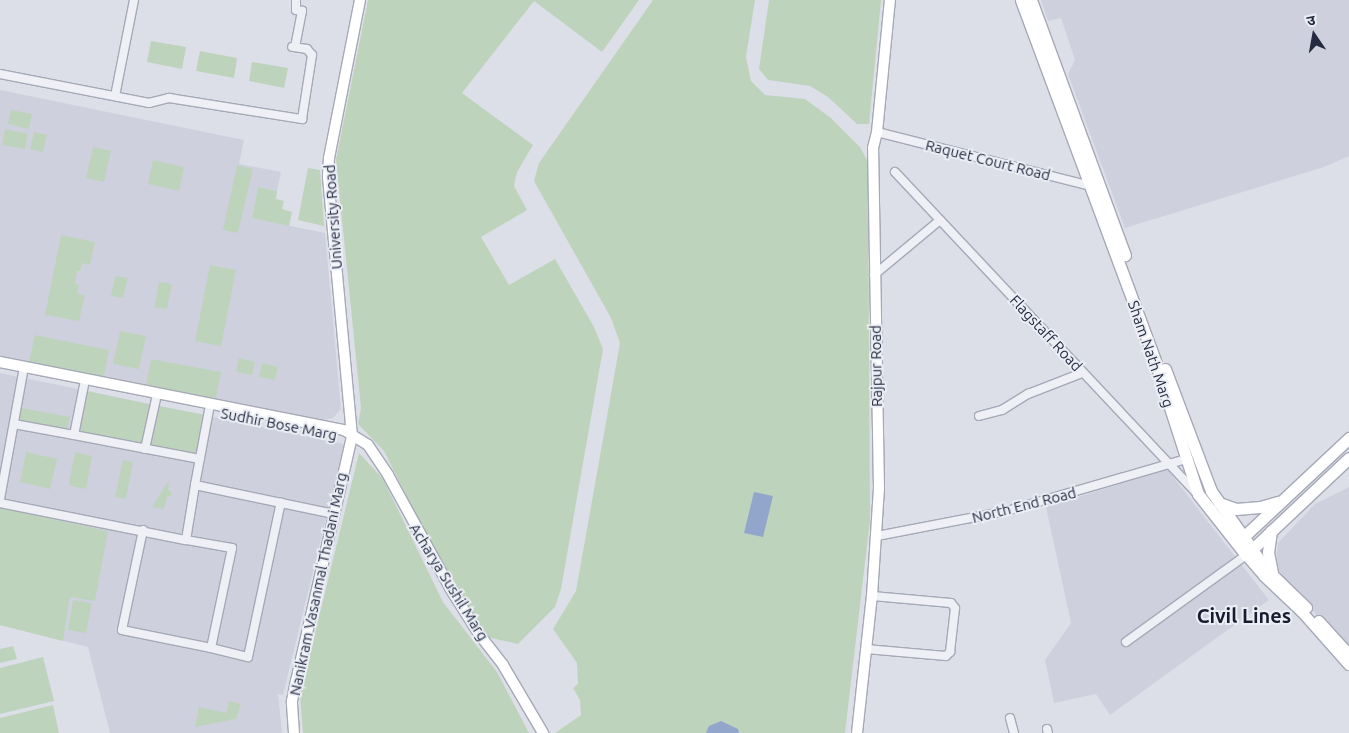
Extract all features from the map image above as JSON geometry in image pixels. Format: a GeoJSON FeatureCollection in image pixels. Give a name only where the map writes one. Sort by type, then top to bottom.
{"type":"FeatureCollection","features":[{"type":"Feature","properties":{"kind":"main road","name":"Sham Nath Marg"},"geometry":{"type":"LineString","coordinates":[[1021,0],[1095,186],[1191,442],[1211,491],[1240,541]]}},
{"type":"Feature","properties":{"kind":"main road","name":"Sham Nath Marg"},"geometry":{"type":"LineString","coordinates":[[1031,0],[1155,361],[1198,494],[1249,552]]}},
{"type":"Feature","properties":{"kind":"main road"},"geometry":{"type":"LineString","coordinates":[[1240,541],[1349,438]]}},
{"type":"Feature","properties":{"kind":"main road"},"geometry":{"type":"LineString","coordinates":[[1249,552],[1349,458]]}},
{"type":"Feature","properties":{"kind":"main road"},"geometry":{"type":"LineString","coordinates":[[1219,503],[1236,509],[1260,508],[1282,501]]}},
{"type":"Feature","properties":{"kind":"main road"},"geometry":{"type":"LineString","coordinates":[[1271,531],[1268,552],[1272,574]]}},
{"type":"Feature","properties":{"kind":"street"},"geometry":{"type":"LineString","coordinates":[[115,96],[134,0]]}},
{"type":"Feature","properties":{"kind":"street"},"geometry":{"type":"LineString","coordinates":[[0,74],[149,103],[169,98],[302,119],[312,55],[307,50],[293,47],[302,11],[296,10],[296,0]]}},
{"type":"Feature","properties":{"kind":"street","name":"University Road"},"geometry":{"type":"LineString","coordinates":[[352,436],[328,176],[329,158],[360,0]]}},
{"type":"Feature","properties":{"kind":"street","name":"Rajpur Road"},"geometry":{"type":"LineString","coordinates":[[857,733],[877,536],[879,488],[873,148],[877,132],[890,0]]}},
{"type":"Feature","properties":{"kind":"street","name":"Raquet Court Road"},"geometry":{"type":"LineString","coordinates":[[877,132],[1095,186]]}},
{"type":"Feature","properties":{"kind":"street","name":"Flagstaff Road"},"geometry":{"type":"LineString","coordinates":[[895,172],[1169,466],[1198,494]]}},
{"type":"Feature","properties":{"kind":"street"},"geometry":{"type":"LineString","coordinates":[[874,275],[940,220]]}},
{"type":"Feature","properties":{"kind":"street","name":"Sudhir Bose Marg"},"geometry":{"type":"LineString","coordinates":[[0,362],[344,430],[352,436]]}},
{"type":"Feature","properties":{"kind":"street","name":"Sudhir Bose Marg"},"geometry":{"type":"LineString","coordinates":[[0,368],[23,376],[84,385],[352,436]]}},
{"type":"Feature","properties":{"kind":"street"},"geometry":{"type":"LineString","coordinates":[[979,416],[1002,410],[1028,394],[1082,373]]}},
{"type":"Feature","properties":{"kind":"street"},"geometry":{"type":"LineString","coordinates":[[0,499],[23,376]]}},
{"type":"Feature","properties":{"kind":"street"},"geometry":{"type":"LineString","coordinates":[[74,435],[84,385]]}},
{"type":"Feature","properties":{"kind":"street"},"geometry":{"type":"LineString","coordinates":[[145,449],[156,399]]}},
{"type":"Feature","properties":{"kind":"street"},"geometry":{"type":"LineString","coordinates":[[186,540],[209,410]]}},
{"type":"Feature","properties":{"kind":"street"},"geometry":{"type":"LineString","coordinates":[[14,424],[200,460]]}},
{"type":"Feature","properties":{"kind":"street","name":"Nanikram Vasanmal Thadani Marg"},"geometry":{"type":"LineString","coordinates":[[294,733],[292,701],[352,436]]}},
{"type":"Feature","properties":{"kind":"street","name":"Acharya Sushil Marg"},"geometry":{"type":"LineString","coordinates":[[352,436],[368,445],[388,475],[450,588],[503,665],[543,733]]}},
{"type":"Feature","properties":{"kind":"street","name":"North End Road"},"geometry":{"type":"LineString","coordinates":[[877,536],[1007,511],[1186,460]]}},
{"type":"Feature","properties":{"kind":"street"},"geometry":{"type":"LineString","coordinates":[[195,485],[334,514]]}},
{"type":"Feature","properties":{"kind":"street"},"geometry":{"type":"LineString","coordinates":[[143,530],[122,630],[248,657],[281,502]]}},
{"type":"Feature","properties":{"kind":"street"},"geometry":{"type":"LineString","coordinates":[[0,503],[232,548],[211,648]]}},
{"type":"Feature","properties":{"kind":"street"},"geometry":{"type":"LineString","coordinates":[[1126,642],[1249,552]]}},
{"type":"Feature","properties":{"kind":"street","name":"Sham Nath Marg"},"geometry":{"type":"LineString","coordinates":[[1249,552],[1349,654]]}},
{"type":"Feature","properties":{"kind":"street","name":"Sham Nath Marg"},"geometry":{"type":"LineString","coordinates":[[1249,552],[1264,576],[1302,612],[1349,665]]}},
{"type":"Feature","properties":{"kind":"street"},"geometry":{"type":"LineString","coordinates":[[866,649],[946,656],[950,652],[955,608],[951,603],[872,596]]}},
{"type":"Feature","properties":{"kind":"street"},"geometry":{"type":"LineString","coordinates":[[1010,718],[1014,733]]}},
{"type":"Feature","properties":{"kind":"shaded area"},"geometry":{"type":"Polygon","coordinates":[[[1041,0],[1349,0],[1349,156],[1324,167],[1125,228],[1068,74],[1075,60],[1061,18],[1048,21],[1041,0]]]}},
{"type":"Feature","properties":{"kind":"shaded area"},"geometry":{"type":"Polygon","coordinates":[[[0,90],[244,140],[239,164],[281,172],[277,191],[258,187],[252,218],[325,233],[341,409],[333,418],[323,420],[0,356],[0,90]]]}},
{"type":"Feature","properties":{"kind":"shaded area"},"geometry":{"type":"Polygon","coordinates":[[[0,373],[344,444],[283,695],[278,694],[282,733],[110,733],[88,647],[0,625],[0,373]]]}},
{"type":"Feature","properties":{"kind":"shaded area"},"geometry":{"type":"Polygon","coordinates":[[[1167,469],[1269,600],[1110,715],[1096,694],[1054,703],[1045,660],[1071,623],[1046,507],[1167,469]]]}},
{"type":"Feature","properties":{"kind":"shaded area"},"geometry":{"type":"Polygon","coordinates":[[[1349,487],[1349,648],[1275,572],[1278,543],[1315,504],[1349,487]]]}},
{"type":"Feature","properties":{"kind":"green space"},"geometry":{"type":"Polygon","coordinates":[[[368,0],[639,0],[602,52],[534,1],[462,93],[533,145],[517,172],[514,186],[527,210],[481,237],[509,285],[555,259],[594,327],[603,349],[561,589],[555,607],[518,644],[487,637],[431,545],[384,451],[358,424],[361,408],[336,160],[368,0]]]}},
{"type":"Feature","properties":{"kind":"green space"},"geometry":{"type":"Polygon","coordinates":[[[653,0],[755,0],[746,57],[751,81],[765,95],[805,99],[831,118],[860,147],[868,162],[870,520],[845,733],[555,733],[581,715],[580,700],[573,688],[578,684],[577,663],[553,629],[576,591],[620,343],[611,318],[534,181],[539,163],[653,0]]]}},
{"type":"Feature","properties":{"kind":"green space"},"geometry":{"type":"Polygon","coordinates":[[[769,0],[881,0],[869,124],[857,124],[828,97],[810,86],[768,80],[759,69],[769,0]]]}},
{"type":"Feature","properties":{"kind":"green space"},"geometry":{"type":"Polygon","coordinates":[[[151,41],[186,47],[182,69],[147,62],[151,41]]]}},
{"type":"Feature","properties":{"kind":"green space"},"geometry":{"type":"Polygon","coordinates":[[[200,51],[237,58],[234,78],[196,71],[200,51]]]}},
{"type":"Feature","properties":{"kind":"green space"},"geometry":{"type":"Polygon","coordinates":[[[252,62],[288,68],[284,88],[249,81],[252,62]]]}},
{"type":"Feature","properties":{"kind":"green space"},"geometry":{"type":"Polygon","coordinates":[[[11,110],[32,114],[29,129],[8,124],[11,110]]]}},
{"type":"Feature","properties":{"kind":"green space"},"geometry":{"type":"Polygon","coordinates":[[[5,129],[28,134],[25,149],[2,145],[5,129]]]}},
{"type":"Feature","properties":{"kind":"green space"},"geometry":{"type":"Polygon","coordinates":[[[34,132],[47,135],[43,152],[30,149],[34,132]]]}},
{"type":"Feature","properties":{"kind":"green space"},"geometry":{"type":"Polygon","coordinates":[[[93,147],[111,151],[104,182],[86,178],[93,147]]]}},
{"type":"Feature","properties":{"kind":"green space"},"geometry":{"type":"Polygon","coordinates":[[[153,160],[184,167],[179,191],[148,184],[153,160]]]}},
{"type":"Feature","properties":{"kind":"green space"},"geometry":{"type":"Polygon","coordinates":[[[237,165],[253,169],[238,233],[223,230],[237,165]]]}},
{"type":"Feature","properties":{"kind":"green space"},"geometry":{"type":"Polygon","coordinates":[[[308,168],[320,170],[324,226],[298,220],[308,168]]]}},
{"type":"Feature","properties":{"kind":"green space"},"geometry":{"type":"Polygon","coordinates":[[[258,187],[277,191],[276,199],[284,201],[282,209],[292,212],[289,226],[252,218],[258,187]]]}},
{"type":"Feature","properties":{"kind":"green space"},"geometry":{"type":"Polygon","coordinates":[[[61,235],[95,242],[90,265],[82,263],[80,271],[77,271],[75,284],[79,285],[77,294],[85,295],[79,321],[45,315],[61,235]]]}},
{"type":"Feature","properties":{"kind":"green space"},"geometry":{"type":"Polygon","coordinates":[[[210,265],[236,270],[221,346],[195,341],[210,265]]]}},
{"type":"Feature","properties":{"kind":"green space"},"geometry":{"type":"Polygon","coordinates":[[[115,276],[128,278],[123,298],[111,296],[115,276]]]}},
{"type":"Feature","properties":{"kind":"green space"},"geometry":{"type":"Polygon","coordinates":[[[159,282],[172,284],[167,309],[154,307],[159,282]]]}},
{"type":"Feature","properties":{"kind":"green space"},"geometry":{"type":"Polygon","coordinates":[[[120,331],[146,336],[139,369],[113,364],[120,331]]]}},
{"type":"Feature","properties":{"kind":"green space"},"geometry":{"type":"Polygon","coordinates":[[[35,335],[109,350],[104,376],[29,362],[35,335]]]}},
{"type":"Feature","properties":{"kind":"green space"},"geometry":{"type":"Polygon","coordinates":[[[239,358],[255,362],[252,375],[236,372],[239,358]]]}},
{"type":"Feature","properties":{"kind":"green space"},"geometry":{"type":"Polygon","coordinates":[[[151,359],[221,372],[216,398],[146,385],[151,359]]]}},
{"type":"Feature","properties":{"kind":"green space"},"geometry":{"type":"Polygon","coordinates":[[[262,363],[278,367],[275,380],[259,377],[262,363]]]}},
{"type":"Feature","properties":{"kind":"green space"},"geometry":{"type":"Polygon","coordinates":[[[86,391],[153,405],[145,443],[139,444],[77,432],[86,391]]]}},
{"type":"Feature","properties":{"kind":"green space"},"geometry":{"type":"Polygon","coordinates":[[[158,406],[206,415],[198,456],[151,447],[158,406]]]}},
{"type":"Feature","properties":{"kind":"green space"},"geometry":{"type":"Polygon","coordinates":[[[21,408],[70,417],[67,430],[18,422],[21,408]]]}},
{"type":"Feature","properties":{"kind":"green space"},"geometry":{"type":"Polygon","coordinates":[[[26,452],[57,459],[50,489],[20,482],[26,452]]]}},
{"type":"Feature","properties":{"kind":"green space"},"geometry":{"type":"Polygon","coordinates":[[[75,452],[92,456],[86,489],[71,486],[69,482],[75,452]]]}},
{"type":"Feature","properties":{"kind":"green space"},"geometry":{"type":"Polygon","coordinates":[[[359,453],[383,479],[443,602],[497,672],[529,733],[303,733],[300,695],[359,453]]]}},
{"type":"Feature","properties":{"kind":"green space"},"geometry":{"type":"Polygon","coordinates":[[[123,460],[133,462],[126,499],[115,497],[123,460]]]}},
{"type":"Feature","properties":{"kind":"green space"},"geometry":{"type":"Polygon","coordinates":[[[167,483],[169,483],[168,489],[171,492],[171,496],[167,497],[164,509],[152,507],[167,483]]]}},
{"type":"Feature","properties":{"kind":"green space"},"geometry":{"type":"Polygon","coordinates":[[[0,508],[108,531],[95,601],[70,597],[63,641],[0,625],[0,508]]]}},
{"type":"Feature","properties":{"kind":"green space"},"geometry":{"type":"Polygon","coordinates":[[[73,600],[92,603],[86,633],[68,630],[73,600]]]}},
{"type":"Feature","properties":{"kind":"green space"},"geometry":{"type":"Polygon","coordinates":[[[13,646],[17,659],[0,663],[0,649],[13,646]]]}},
{"type":"Feature","properties":{"kind":"green space"},"geometry":{"type":"Polygon","coordinates":[[[43,657],[54,701],[0,714],[0,668],[43,657]]]}},
{"type":"Feature","properties":{"kind":"green space"},"geometry":{"type":"Polygon","coordinates":[[[229,701],[241,704],[236,719],[195,727],[199,707],[226,713],[229,701]]]}},
{"type":"Feature","properties":{"kind":"green space"},"geometry":{"type":"Polygon","coordinates":[[[53,705],[59,733],[0,733],[0,718],[53,705]]]}},
{"type":"Feature","properties":{"kind":"water"},"geometry":{"type":"Polygon","coordinates":[[[754,492],[773,496],[763,537],[744,533],[754,492]]]}},
{"type":"Feature","properties":{"kind":"water"},"geometry":{"type":"Polygon","coordinates":[[[721,721],[738,729],[739,733],[706,733],[709,726],[721,721]]]}},
{"type":"Feature","properties":{"kind":"district","name":"Civil Lines"},"geometry":{"type":"Point","coordinates":[1244,615]}}]}
